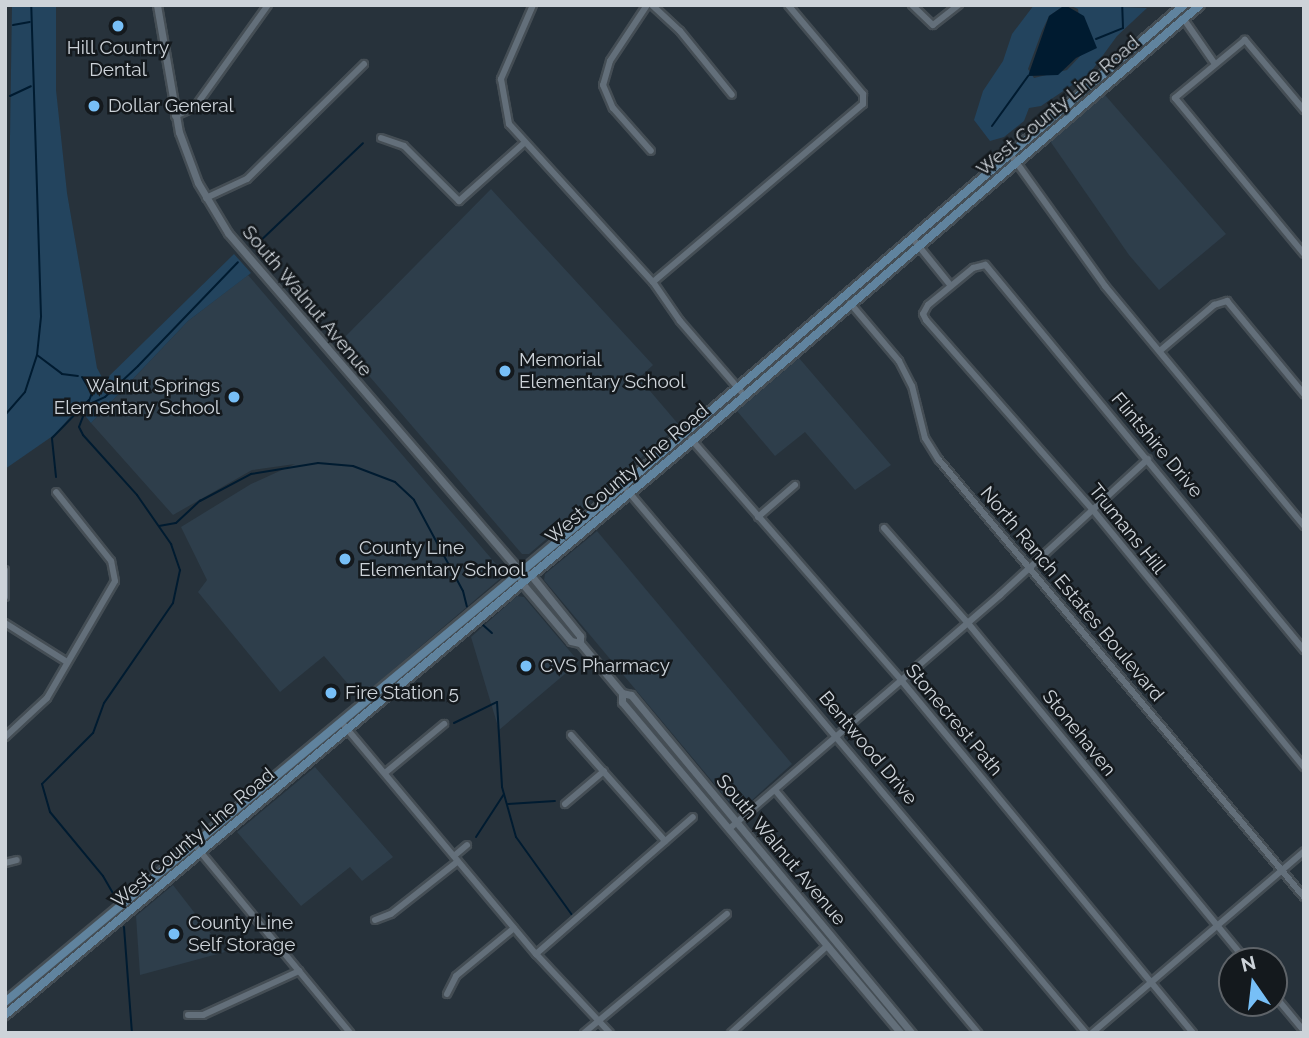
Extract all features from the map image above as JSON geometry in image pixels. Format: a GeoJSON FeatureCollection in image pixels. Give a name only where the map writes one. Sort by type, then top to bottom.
{"type":"FeatureCollection","features":[{"type":"Feature","properties":{"kind":"main road","name":"West County Line Road"},"geometry":{"type":"LineString","coordinates":[[5,1015],[194,845],[521,582],[627,489],[685,432],[913,239],[1200,5]]}},
{"type":"Feature","properties":{"kind":"main road","name":"West County Line Road"},"geometry":{"type":"LineString","coordinates":[[5,1002],[136,899],[201,853],[521,572],[692,441],[919,246],[1181,8]]}},
{"type":"Feature","properties":{"kind":"street","name":"South Walnut Avenue"},"geometry":{"type":"LineString","coordinates":[[157,5],[175,116],[206,198],[228,233],[521,572]]}},
{"type":"Feature","properties":{"kind":"street"},"geometry":{"type":"LineString","coordinates":[[175,116],[195,107],[268,5]]}},
{"type":"Feature","properties":{"kind":"street"},"geometry":{"type":"LineString","coordinates":[[533,5],[500,79],[504,110],[524,143],[653,282],[680,321],[745,396]]}},
{"type":"Feature","properties":{"kind":"street"},"geometry":{"type":"LineString","coordinates":[[651,151],[613,108],[603,85],[610,61],[649,5],[680,31],[732,95]]}},
{"type":"Feature","properties":{"kind":"street"},"geometry":{"type":"LineString","coordinates":[[653,282],[864,101],[788,5]]}},
{"type":"Feature","properties":{"kind":"street"},"geometry":{"type":"LineString","coordinates":[[912,5],[933,25],[959,5]]}},
{"type":"Feature","properties":{"kind":"street"},"geometry":{"type":"LineString","coordinates":[[1181,8],[1184,19],[1215,64]]}},
{"type":"Feature","properties":{"kind":"street"},"geometry":{"type":"LineString","coordinates":[[1304,110],[1245,40],[1175,98],[1304,254]]}},
{"type":"Feature","properties":{"kind":"street"},"geometry":{"type":"LineString","coordinates":[[206,198],[247,179],[365,64]]}},
{"type":"Feature","properties":{"kind":"street"},"geometry":{"type":"LineString","coordinates":[[381,138],[404,146],[459,201],[524,143]]}},
{"type":"Feature","properties":{"kind":"street"},"geometry":{"type":"LineString","coordinates":[[1014,159],[1105,286],[1161,350],[1304,526]]}},
{"type":"Feature","properties":{"kind":"street"},"geometry":{"type":"LineString","coordinates":[[913,239],[951,286]]}},
{"type":"Feature","properties":{"kind":"street","name":"Flintshire Drive"},"geometry":{"type":"LineString","coordinates":[[951,286],[982,264],[1149,459],[1304,650]]}},
{"type":"Feature","properties":{"kind":"street","name":"Trumans Hill"},"geometry":{"type":"LineString","coordinates":[[951,286],[923,314],[1092,509],[1304,766]]}},
{"type":"Feature","properties":{"kind":"street","name":"North Ranch Estates Boulevard"},"geometry":{"type":"LineString","coordinates":[[844,297],[899,361],[933,452],[1032,566],[1304,897]]}},
{"type":"Feature","properties":{"kind":"street"},"geometry":{"type":"LineString","coordinates":[[1161,350],[1223,300],[1233,305],[1304,394]]}},
{"type":"Feature","properties":{"kind":"street","name":"Stonecrest Path"},"geometry":{"type":"LineString","coordinates":[[685,432],[901,680],[1193,1033]]}},
{"type":"Feature","properties":{"kind":"street"},"geometry":{"type":"LineString","coordinates":[[729,829],[1032,566],[1149,459]]}},
{"type":"Feature","properties":{"kind":"street"},"geometry":{"type":"LineString","coordinates":[[758,517],[794,485]]}},
{"type":"Feature","properties":{"kind":"street","name":"Bentwood Drive"},"geometry":{"type":"LineString","coordinates":[[627,489],[1086,1033]]}},
{"type":"Feature","properties":{"kind":"street"},"geometry":{"type":"LineString","coordinates":[[5,737],[41,707],[110,594],[115,575],[107,555],[56,492]]}},
{"type":"Feature","properties":{"kind":"street","name":"Stonehaven"},"geometry":{"type":"LineString","coordinates":[[884,528],[968,622],[1234,947]]}},
{"type":"Feature","properties":{"kind":"street"},"geometry":{"type":"LineString","coordinates":[[5,570],[5,597]]}},
{"type":"Feature","properties":{"kind":"street"},"geometry":{"type":"LineString","coordinates":[[521,582],[521,572],[530,574]]}},
{"type":"Feature","properties":{"kind":"street","name":"South Walnut Avenue"},"geometry":{"type":"LineString","coordinates":[[530,574],[580,636],[580,643]]}},
{"type":"Feature","properties":{"kind":"street","name":"South Walnut Avenue"},"geometry":{"type":"LineString","coordinates":[[521,582],[571,641],[580,643],[622,693],[631,695],[912,1033]]}},
{"type":"Feature","properties":{"kind":"street"},"geometry":{"type":"LineString","coordinates":[[5,623],[67,662]]}},
{"type":"Feature","properties":{"kind":"street","name":"South Walnut Avenue"},"geometry":{"type":"LineString","coordinates":[[622,693],[622,702],[901,1033]]}},
{"type":"Feature","properties":{"kind":"street"},"geometry":{"type":"LineString","coordinates":[[385,773],[444,724]]}},
{"type":"Feature","properties":{"kind":"street"},"geometry":{"type":"LineString","coordinates":[[345,726],[536,954],[601,1020],[610,1033]]}},
{"type":"Feature","properties":{"kind":"street"},"geometry":{"type":"LineString","coordinates":[[571,734],[665,841]]}},
{"type":"Feature","properties":{"kind":"street"},"geometry":{"type":"LineString","coordinates":[[565,804],[604,771]]}},
{"type":"Feature","properties":{"kind":"street"},"geometry":{"type":"LineString","coordinates":[[775,790],[978,1033]]}},
{"type":"Feature","properties":{"kind":"street"},"geometry":{"type":"LineString","coordinates":[[536,954],[693,817]]}},
{"type":"Feature","properties":{"kind":"street"},"geometry":{"type":"LineString","coordinates":[[194,845],[350,1033]]}},
{"type":"Feature","properties":{"kind":"street"},"geometry":{"type":"LineString","coordinates":[[375,920],[391,914],[456,858],[467,845]]}},
{"type":"Feature","properties":{"kind":"street"},"geometry":{"type":"LineString","coordinates":[[1091,1033],[1150,979],[1304,851]]}},
{"type":"Feature","properties":{"kind":"street"},"geometry":{"type":"LineString","coordinates":[[5,863],[17,860]]}},
{"type":"Feature","properties":{"kind":"street"},"geometry":{"type":"LineString","coordinates":[[584,1033],[727,914]]}},
{"type":"Feature","properties":{"kind":"street"},"geometry":{"type":"LineString","coordinates":[[447,994],[456,976],[514,928]]}},
{"type":"Feature","properties":{"kind":"street"},"geometry":{"type":"LineString","coordinates":[[731,1033],[827,946]]}},
{"type":"Feature","properties":{"kind":"street"},"geometry":{"type":"LineString","coordinates":[[188,1015],[204,1015],[299,971]]}},
{"type":"Feature","properties":{"kind":"street"},"geometry":{"type":"LineString","coordinates":[[1288,1012],[1304,1031]]}},
{"type":"Feature","properties":{"kind":"shaded area"},"geometry":{"type":"Polygon","coordinates":[[[12,5],[56,5],[56,90],[67,193],[97,368],[104,381],[234,254],[251,273],[188,321],[91,423],[78,407],[57,433],[5,469],[12,5]]]}},
{"type":"Feature","properties":{"kind":"shaded area"},"geometry":{"type":"Polygon","coordinates":[[[1034,5],[1065,5],[1049,16],[1042,31],[1028,69],[1034,78],[1067,70],[1083,53],[1078,9],[1069,5],[1147,8],[1117,36],[1090,73],[1041,106],[1029,108],[1024,121],[1004,137],[990,141],[974,120],[983,91],[1003,61],[1012,34],[1034,5]]]}},
{"type":"Feature","properties":{"kind":"shaded area"},"geometry":{"type":"Polygon","coordinates":[[[1065,5],[1084,16],[1097,48],[1076,58],[1058,75],[1028,76],[1049,16],[1065,5]]]}},
{"type":"Feature","properties":{"kind":"shaded area"},"geometry":{"type":"Polygon","coordinates":[[[1105,95],[1226,234],[1159,290],[1129,255],[1050,141],[1105,95]]]}},
{"type":"Feature","properties":{"kind":"shaded area","name":"Memorial Elementary School"},"geometry":{"type":"Polygon","coordinates":[[[491,189],[653,365],[639,378],[679,425],[529,554],[522,554],[340,342],[491,189]]]}},
{"type":"Feature","properties":{"kind":"shaded area","name":"County Line Elementary School"},"geometry":{"type":"Polygon","coordinates":[[[248,275],[502,571],[502,577],[360,698],[324,656],[280,692],[198,592],[207,580],[181,527],[251,484],[295,464],[252,470],[173,515],[91,423],[188,321],[248,275]]]}},
{"type":"Feature","properties":{"kind":"shaded area"},"geometry":{"type":"Polygon","coordinates":[[[799,358],[891,465],[855,490],[805,432],[775,456],[737,411],[799,358]]]}},
{"type":"Feature","properties":{"kind":"shaded area"},"geometry":{"type":"Polygon","coordinates":[[[597,531],[792,764],[741,810],[737,811],[544,580],[545,574],[597,531]]]}},
{"type":"Feature","properties":{"kind":"shaded area"},"geometry":{"type":"Polygon","coordinates":[[[517,596],[524,597],[579,662],[499,730],[471,637],[517,596]]]}},
{"type":"Feature","properties":{"kind":"shaded area"},"geometry":{"type":"Polygon","coordinates":[[[315,767],[393,857],[362,881],[350,867],[301,906],[237,832],[315,767]]]}},
{"type":"Feature","properties":{"kind":"shaded area","name":"County Line Self Storage"},"geometry":{"type":"Polygon","coordinates":[[[173,885],[225,952],[140,975],[136,916],[173,885]]]}},
{"type":"Feature","properties":{"kind":"waterway"},"geometry":{"type":"LineString","coordinates":[[5,415],[25,392],[37,355],[41,316],[31,5]]}},
{"type":"Feature","properties":{"kind":"waterway"},"geometry":{"type":"LineString","coordinates":[[1096,39],[1123,28],[1122,5]]}},
{"type":"Feature","properties":{"kind":"waterway"},"geometry":{"type":"LineString","coordinates":[[13,25],[30,22]]}},
{"type":"Feature","properties":{"kind":"waterway"},"geometry":{"type":"LineString","coordinates":[[992,126],[1028,76]]}},
{"type":"Feature","properties":{"kind":"waterway"},"geometry":{"type":"LineString","coordinates":[[10,96],[31,86]]}},
{"type":"Feature","properties":{"kind":"waterway"},"geometry":{"type":"LineString","coordinates":[[255,246],[363,143]]}},
{"type":"Feature","properties":{"kind":"waterway"},"geometry":{"type":"LineString","coordinates":[[92,403],[105,397],[138,366],[238,262]]}},
{"type":"Feature","properties":{"kind":"waterway"},"geometry":{"type":"LineString","coordinates":[[37,355],[62,374],[78,376]]}},
{"type":"Feature","properties":{"kind":"waterway"},"geometry":{"type":"LineString","coordinates":[[82,377],[92,393],[79,427],[83,435],[137,495],[171,544],[180,570],[173,603],[104,703],[93,733],[42,784],[50,812],[103,876],[117,900]]}},
{"type":"Feature","properties":{"kind":"waterway"},"geometry":{"type":"LineString","coordinates":[[56,477],[52,438],[89,400]]}},
{"type":"Feature","properties":{"kind":"waterway"},"geometry":{"type":"LineString","coordinates":[[159,526],[176,523],[200,501],[251,474],[318,463],[353,466],[395,482],[414,500],[463,591],[467,607]]}},
{"type":"Feature","properties":{"kind":"waterway"},"geometry":{"type":"LineString","coordinates":[[483,625],[492,633]]}},
{"type":"Feature","properties":{"kind":"waterway"},"geometry":{"type":"LineString","coordinates":[[454,723],[497,702],[502,787],[516,837],[572,915]]}},
{"type":"Feature","properties":{"kind":"waterway"},"geometry":{"type":"LineString","coordinates":[[476,837],[504,794]]}},
{"type":"Feature","properties":{"kind":"waterway"},"geometry":{"type":"LineString","coordinates":[[508,804],[555,801]]}},
{"type":"Feature","properties":{"kind":"waterway"},"geometry":{"type":"LineString","coordinates":[[124,927],[132,1033]]}},
{"type":"Feature","properties":{"kind":"place","name":"Hill Country Dental"},"geometry":{"type":"Point","coordinates":[118,26]}},
{"type":"Feature","properties":{"kind":"place","name":"Dollar General"},"geometry":{"type":"Point","coordinates":[94,106]}},
{"type":"Feature","properties":{"kind":"place","name":"Memorial Elementary School"},"geometry":{"type":"Point","coordinates":[505,371]}},
{"type":"Feature","properties":{"kind":"place","name":"Walnut Springs Elementary School"},"geometry":{"type":"Point","coordinates":[234,397]}},
{"type":"Feature","properties":{"kind":"place","name":"County Line Elementary School"},"geometry":{"type":"Point","coordinates":[345,559]}},
{"type":"Feature","properties":{"kind":"place","name":"CVS Pharmacy"},"geometry":{"type":"Point","coordinates":[526,666]}},
{"type":"Feature","properties":{"kind":"place","name":"Fire Station 5"},"geometry":{"type":"Point","coordinates":[331,693]}},
{"type":"Feature","properties":{"kind":"place","name":"County Line Self Storage"},"geometry":{"type":"Point","coordinates":[174,934]}}]}
